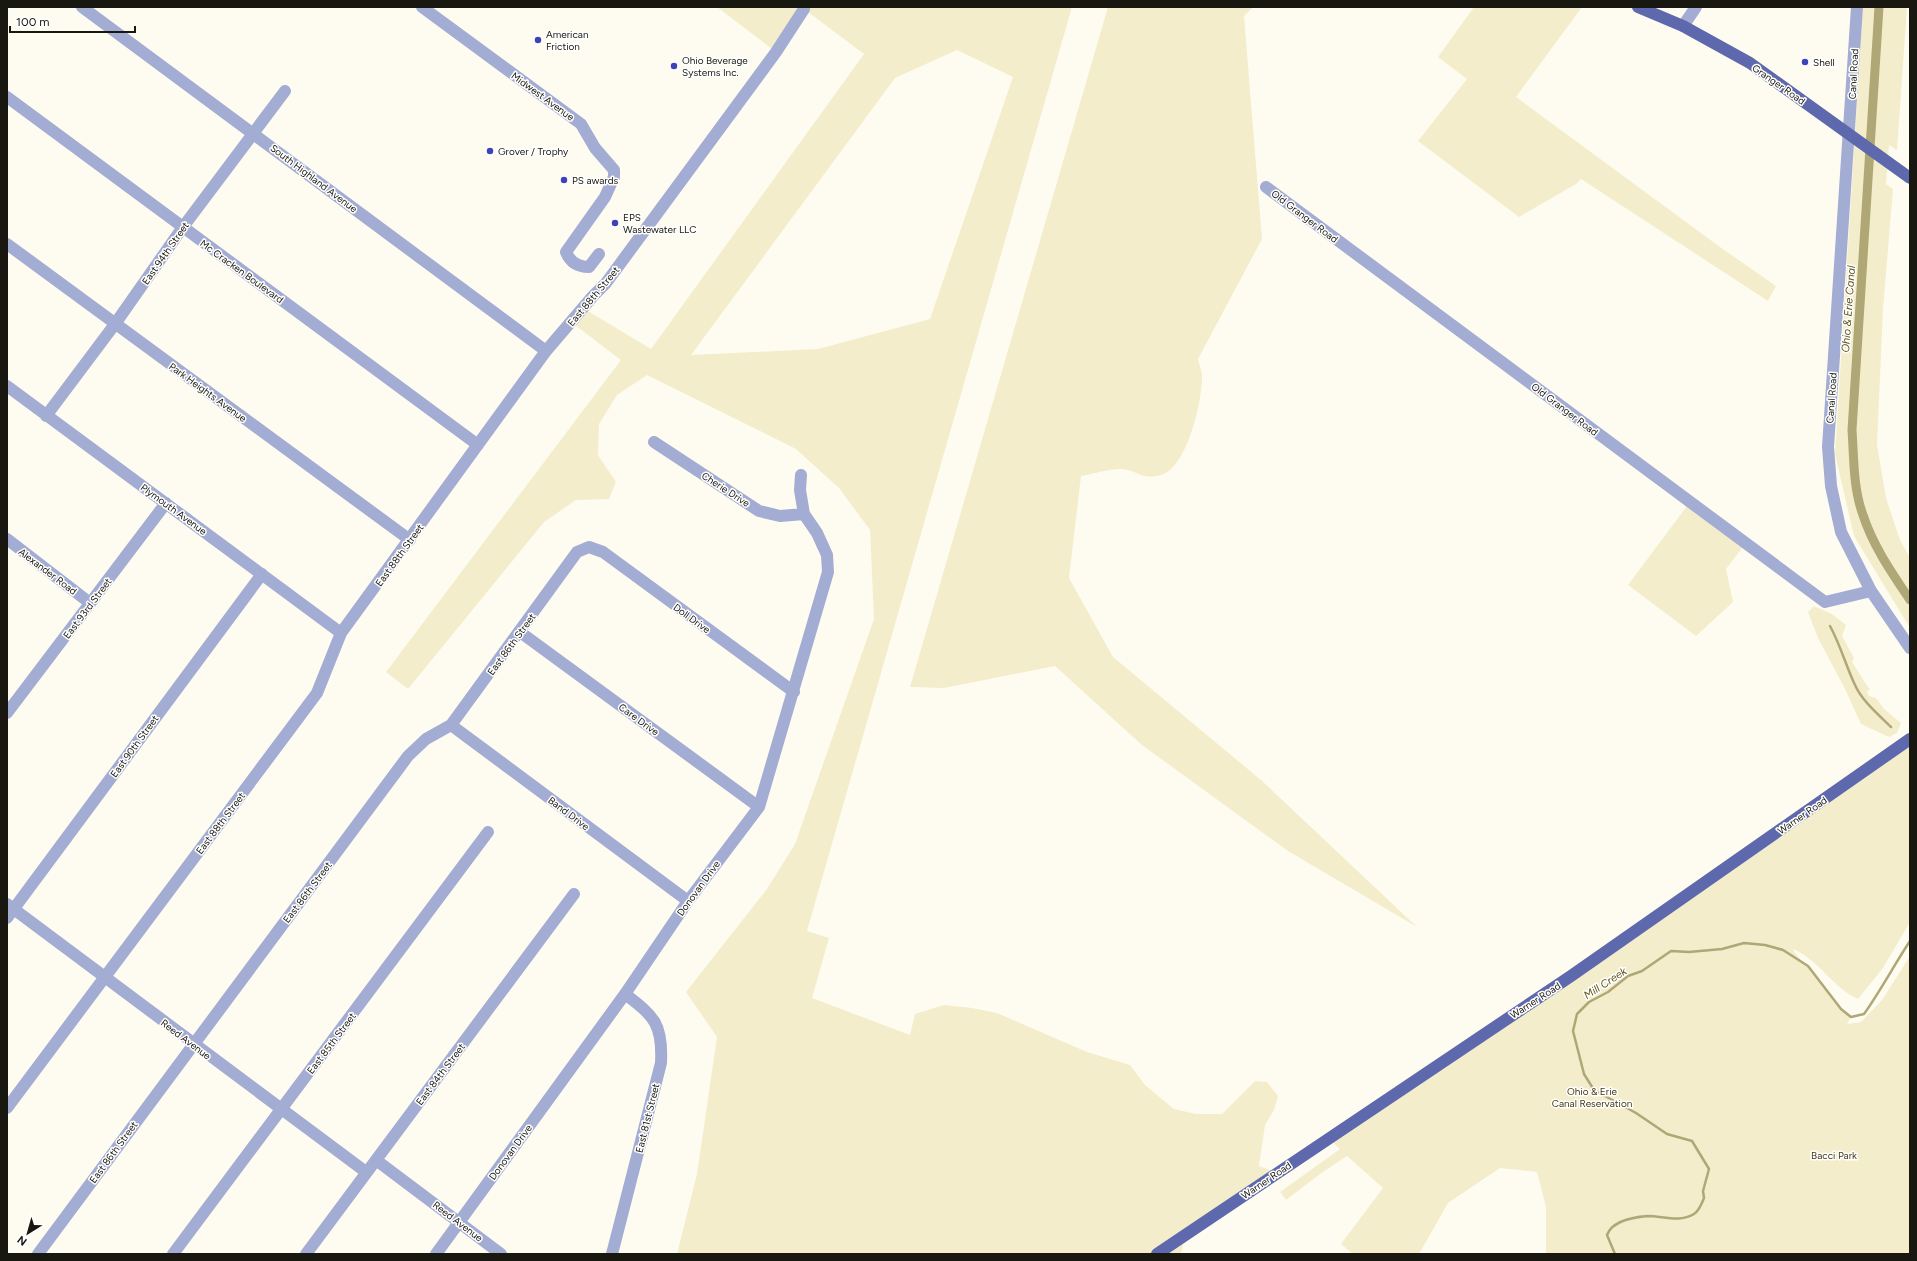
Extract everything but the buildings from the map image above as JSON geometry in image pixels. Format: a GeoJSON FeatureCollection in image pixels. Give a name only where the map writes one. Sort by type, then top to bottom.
{"type":"FeatureCollection","features":[{"type":"Feature","properties":{"kind":"main road","name":"Granger Road"},"geometry":{"type":"LineString","coordinates":[[1638,7],[1684,26],[1750,63],[1910,178]]}},
{"type":"Feature","properties":{"kind":"main road","name":"Warner Road"},"geometry":{"type":"LineString","coordinates":[[1157,1254],[1571,976],[1910,740]]}},
{"type":"Feature","properties":{"kind":"street","name":"South Highland Avenue"},"geometry":{"type":"LineString","coordinates":[[82,7],[254,133],[546,351]]}},
{"type":"Feature","properties":{"kind":"street","name":"Midwest Avenue"},"geometry":{"type":"LineString","coordinates":[[422,7],[580,124],[595,148],[614,170],[614,177],[605,197],[566,252],[569,259],[581,267],[589,267],[599,254]]}},
{"type":"Feature","properties":{"kind":"street"},"geometry":{"type":"LineString","coordinates":[[1684,26],[1696,7]]}},
{"type":"Feature","properties":{"kind":"street","name":"Canal Road"},"geometry":{"type":"LineString","coordinates":[[1857,7],[1850,134],[1828,446],[1831,486],[1841,532],[1871,590],[1910,648]]}},
{"type":"Feature","properties":{"kind":"street","name":"East 88th Street"},"geometry":{"type":"LineString","coordinates":[[7,1108],[317,693],[341,633],[546,351],[606,283],[776,52],[804,9]]}},
{"type":"Feature","properties":{"kind":"street","name":"East 94th Street"},"geometry":{"type":"LineString","coordinates":[[46,416],[115,324],[183,227],[285,91]]}},
{"type":"Feature","properties":{"kind":"street","name":"Mc Cracken Boulevard"},"geometry":{"type":"LineString","coordinates":[[7,98],[478,445]]}},
{"type":"Feature","properties":{"kind":"street","name":"Old Granger Road"},"geometry":{"type":"LineString","coordinates":[[1266,187],[1825,602],[1871,590]]}},
{"type":"Feature","properties":{"kind":"street","name":"Park Heights Avenue"},"geometry":{"type":"LineString","coordinates":[[7,244],[410,540]]}},
{"type":"Feature","properties":{"kind":"street","name":"Plymouth Avenue"},"geometry":{"type":"LineString","coordinates":[[7,386],[341,633]]}},
{"type":"Feature","properties":{"kind":"street","name":"Cherie Drive"},"geometry":{"type":"LineString","coordinates":[[654,442],[759,511],[780,516],[804,514]]}},
{"type":"Feature","properties":{"kind":"street","name":"Donovan Drive"},"geometry":{"type":"LineString","coordinates":[[436,1254],[625,994],[688,901],[759,807],[828,572],[827,556],[817,532],[804,514],[800,490],[801,475]]}},
{"type":"Feature","properties":{"kind":"street","name":"East 93rd Street"},"geometry":{"type":"LineString","coordinates":[[9,705],[90,603],[166,503]]}},
{"type":"Feature","properties":{"kind":"street","name":"Alexander Road"},"geometry":{"type":"LineString","coordinates":[[7,539],[90,603]]}},
{"type":"Feature","properties":{"kind":"street","name":"Doll Drive"},"geometry":{"type":"LineString","coordinates":[[589,546],[602,552],[794,692]]}},
{"type":"Feature","properties":{"kind":"street","name":"East 86th Street"},"geometry":{"type":"LineString","coordinates":[[38,1254],[408,756],[426,739],[451,725],[577,552],[589,546]]}},
{"type":"Feature","properties":{"kind":"street","name":"East 90th Street"},"geometry":{"type":"LineString","coordinates":[[9,910],[262,574]]}},
{"type":"Feature","properties":{"kind":"street","name":"Care Drive"},"geometry":{"type":"LineString","coordinates":[[520,632],[759,807]]}},
{"type":"Feature","properties":{"kind":"street","name":"Band Drive"},"geometry":{"type":"LineString","coordinates":[[451,725],[688,901]]}},
{"type":"Feature","properties":{"kind":"street","name":"East 85th Street"},"geometry":{"type":"LineString","coordinates":[[173,1254],[488,832]]}},
{"type":"Feature","properties":{"kind":"street","name":"East 84th Street"},"geometry":{"type":"LineString","coordinates":[[306,1254],[574,894]]}},
{"type":"Feature","properties":{"kind":"street","name":"Reed Avenue"},"geometry":{"type":"LineString","coordinates":[[9,910],[104,977],[280,1110],[366,1172]]}},
{"type":"Feature","properties":{"kind":"street","name":"East 81st Street"},"geometry":{"type":"LineString","coordinates":[[612,1254],[661,1056],[662,1043],[658,1027],[647,1011],[625,994]]}},
{"type":"Feature","properties":{"kind":"street","name":"Reed Avenue"},"geometry":{"type":"LineString","coordinates":[[376,1160],[501,1254]]}},
{"type":"Feature","properties":{"kind":"green space"},"geometry":{"type":"Polygon","coordinates":[[[717,7],[1072,7],[807,931],[829,938],[812,998],[910,1035],[915,1014],[944,1005],[972,1008],[997,1013],[1087,1052],[1130,1065],[1145,1085],[1174,1109],[1196,1114],[1222,1114],[1255,1081],[1267,1082],[1278,1096],[1274,1110],[1265,1125],[1259,1166],[1277,1173],[1185,1235],[1181,1254],[677,1254],[697,1174],[717,1037],[686,992],[767,889],[795,844],[874,619],[870,530],[839,488],[796,449],[647,375],[617,395],[599,424],[598,455],[616,482],[609,499],[576,500],[544,522],[408,689],[386,672],[621,360],[571,322],[583,308],[651,349],[864,54],[804,9],[776,52],[717,7]],[[957,50],[895,78],[691,355],[818,349],[930,319],[1013,77],[957,50]]]}},
{"type":"Feature","properties":{"kind":"green space"},"geometry":{"type":"Polygon","coordinates":[[[1108,7],[1253,7],[1244,16],[1262,239],[1198,359],[1202,374],[1200,399],[1192,430],[1179,459],[1171,469],[1161,475],[1148,477],[1131,471],[1115,469],[1081,476],[1069,578],[1113,657],[1261,780],[1417,927],[1288,851],[1142,745],[1055,666],[944,688],[910,687],[1108,7]]]}},
{"type":"Feature","properties":{"kind":"green space"},"geometry":{"type":"Polygon","coordinates":[[[1474,7],[1582,7],[1516,97],[1720,247],[1776,286],[1768,301],[1581,179],[1576,184],[1519,217],[1418,141],[1467,79],[1438,57],[1474,7]]]}},
{"type":"Feature","properties":{"kind":"green space"},"geometry":{"type":"Polygon","coordinates":[[[1863,7],[1907,7],[1897,150],[1889,145],[1886,184],[1893,189],[1883,309],[1877,445],[1886,498],[1900,540],[1910,558],[1910,628],[1854,536],[1835,454],[1863,7]]]}},
{"type":"Feature","properties":{"kind":"green space"},"geometry":{"type":"Polygon","coordinates":[[[1690,502],[1746,543],[1726,569],[1733,602],[1696,636],[1628,585],[1690,502]]]}},
{"type":"Feature","properties":{"kind":"green space"},"geometry":{"type":"Polygon","coordinates":[[[1814,606],[1832,614],[1846,625],[1842,636],[1854,658],[1852,662],[1870,690],[1867,691],[1869,696],[1876,698],[1884,709],[1901,723],[1897,733],[1889,737],[1861,724],[1845,689],[1818,638],[1808,612],[1814,606]]]}},
{"type":"Feature","properties":{"kind":"green space"},"geometry":{"type":"Polygon","coordinates":[[[1910,739],[1910,922],[1883,968],[1858,999],[1841,988],[1811,960],[1793,949],[1796,955],[1809,968],[1834,1000],[1851,1017],[1847,1024],[1861,1022],[1882,1000],[1910,956],[1910,1254],[1546,1254],[1546,1207],[1537,1172],[1500,1168],[1448,1203],[1419,1254],[1353,1254],[1341,1244],[1383,1188],[1347,1156],[1286,1200],[1280,1192],[1340,1149],[1328,1138],[1910,739]]]}},
{"type":"Feature","properties":{"kind":"waterway","name":"Ohio & Erie Canal"},"geometry":{"type":"LineString","coordinates":[[1879,7],[1852,430],[1857,494],[1863,515],[1872,538],[1910,600]]}},
{"type":"Feature","properties":{"kind":"waterway"},"geometry":{"type":"LineString","coordinates":[[1830,626],[1858,691],[1871,708],[1891,727]]}},
{"type":"Feature","properties":{"kind":"waterway","name":"Mill Creek"},"geometry":{"type":"LineString","coordinates":[[1615,1254],[1607,1235],[1618,1223],[1636,1217],[1654,1216],[1677,1219],[1688,1217],[1696,1213],[1704,1198],[1703,1191],[1709,1169],[1692,1141],[1667,1134],[1636,1113],[1594,1090],[1584,1074],[1573,1031],[1577,1014],[1589,1002],[1608,992],[1628,976],[1642,971],[1671,951],[1689,952],[1722,949],[1744,943],[1765,945],[1783,950],[1808,966],[1841,1009],[1851,1017],[1864,1014],[1910,941]]}},
{"type":"Feature","properties":{"kind":"place","name":"American Friction"},"geometry":{"type":"Point","coordinates":[538,40]}},
{"type":"Feature","properties":{"kind":"place","name":"Shell"},"geometry":{"type":"Point","coordinates":[1805,62]}},
{"type":"Feature","properties":{"kind":"place","name":"Ohio Beverage Systems Inc."},"geometry":{"type":"Point","coordinates":[674,66]}},
{"type":"Feature","properties":{"kind":"place","name":"Grover / Trophy"},"geometry":{"type":"Point","coordinates":[490,151]}},
{"type":"Feature","properties":{"kind":"place","name":"PS awards"},"geometry":{"type":"Point","coordinates":[564,180]}},
{"type":"Feature","properties":{"kind":"place","name":"EPS Wastewater LLC"},"geometry":{"type":"Point","coordinates":[615,223]}},
{"type":"Feature","properties":{"kind":"park label","name":"Ohio & Erie Canal Reservation"},"geometry":{"type":"Point","coordinates":[1592,1096]}},
{"type":"Feature","properties":{"kind":"park label","name":"Bacci Park"},"geometry":{"type":"Point","coordinates":[1834,1155]}}]}
